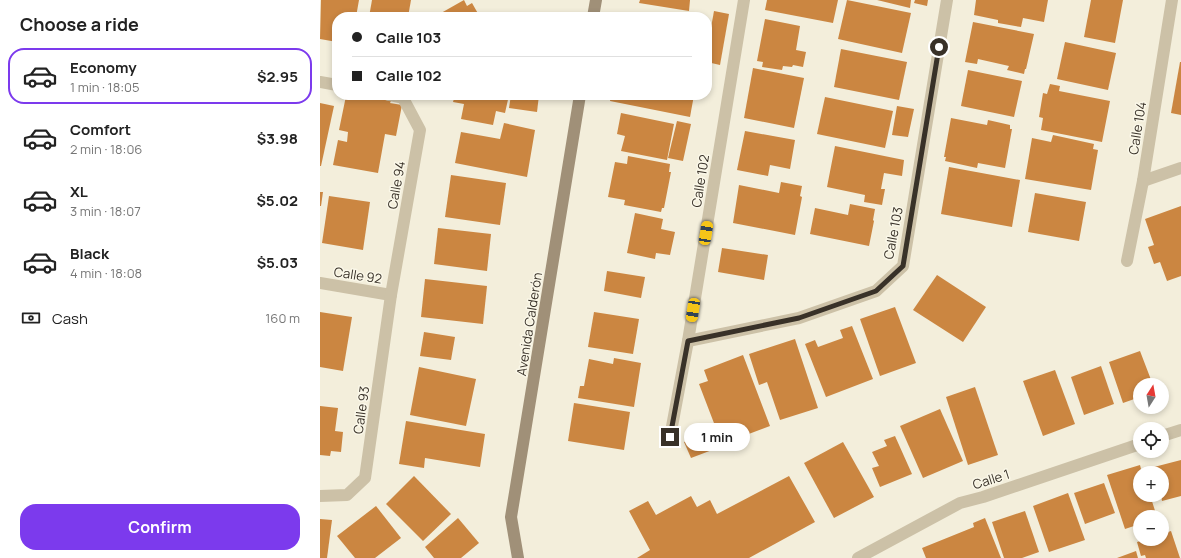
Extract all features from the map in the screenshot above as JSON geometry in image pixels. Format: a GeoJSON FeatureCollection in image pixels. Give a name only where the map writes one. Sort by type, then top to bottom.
{"type":"FeatureCollection","features":[{"type":"Feature","properties":{"kind":"street"},"geometry":{"type":"LineString","coordinates":[[594,12],[596,0]]}},
{"type":"Feature","properties":{"kind":"street","name":"Calle 102"},"geometry":{"type":"LineString","coordinates":[[670,437],[688,341],[744,0]]}},
{"type":"Feature","properties":{"kind":"street","name":"Calle 103"},"geometry":{"type":"LineString","coordinates":[[688,341],[799,318],[876,291],[903,266],[947,0]]}},
{"type":"Feature","properties":{"kind":"street","name":"Calle 104"},"geometry":{"type":"LineString","coordinates":[[1127,261],[1143,181],[1172,0]]}},
{"type":"Feature","properties":{"kind":"street"},"geometry":{"type":"LineString","coordinates":[[320,82],[332,84]]}},
{"type":"Feature","properties":{"kind":"street","name":"Calle 94"},"geometry":{"type":"LineString","coordinates":[[391,295],[420,130],[404,100]]}},
{"type":"Feature","properties":{"kind":"street","name":"Avenida Calderón"},"geometry":{"type":"LineString","coordinates":[[518,558],[512,517],[579,100]]}},
{"type":"Feature","properties":{"kind":"street"},"geometry":{"type":"LineString","coordinates":[[1143,181],[1181,168]]}},
{"type":"Feature","properties":{"kind":"street","name":"Calle 92"},"geometry":{"type":"LineString","coordinates":[[320,283],[391,295]]}},
{"type":"Feature","properties":{"kind":"street","name":"Calle 93"},"geometry":{"type":"LineString","coordinates":[[320,496],[347,495],[365,478],[391,295]]}},
{"type":"Feature","properties":{"kind":"street"},"geometry":{"type":"LineString","coordinates":[[1169,434],[1181,430]]}},
{"type":"Feature","properties":{"kind":"street","name":"Calle 1"},"geometry":{"type":"LineString","coordinates":[[858,558],[872,555],[960,503],[983,497],[1133,446]]}},
{"type":"Feature","properties":{"kind":"building"},"geometry":{"type":"Polygon","coordinates":[[[321,0],[359,0],[357,12],[332,12],[332,41],[320,39],[321,0]]]}},
{"type":"Feature","properties":{"kind":"building"},"geometry":{"type":"Polygon","coordinates":[[[372,0],[411,0],[409,12],[370,12],[372,0]]]}},
{"type":"Feature","properties":{"kind":"building"},"geometry":{"type":"Polygon","coordinates":[[[464,0],[467,6],[472,3],[477,12],[443,12],[464,0]]]}},
{"type":"Feature","properties":{"kind":"building"},"geometry":{"type":"Polygon","coordinates":[[[640,0],[690,0],[689,11],[639,3],[640,0]]]}},
{"type":"Feature","properties":{"kind":"building"},"geometry":{"type":"Polygon","coordinates":[[[767,0],[838,0],[833,23],[765,10],[767,0]]]}},
{"type":"Feature","properties":{"kind":"building"},"geometry":{"type":"Polygon","coordinates":[[[847,0],[911,13],[902,53],[838,39],[847,0]]]}},
{"type":"Feature","properties":{"kind":"building"},"geometry":{"type":"Polygon","coordinates":[[[877,0],[911,0],[910,8],[877,0]]]}},
{"type":"Feature","properties":{"kind":"building"},"geometry":{"type":"Polygon","coordinates":[[[915,0],[928,0],[927,6],[914,3],[915,0]]]}},
{"type":"Feature","properties":{"kind":"building"},"geometry":{"type":"Polygon","coordinates":[[[976,0],[1048,0],[1044,22],[1023,18],[1021,27],[998,23],[998,20],[974,15],[976,0]]]}},
{"type":"Feature","properties":{"kind":"building"},"geometry":{"type":"Polygon","coordinates":[[[1091,0],[1123,0],[1115,43],[1084,37],[1091,0]]]}},
{"type":"Feature","properties":{"kind":"building"},"geometry":{"type":"Polygon","coordinates":[[[714,11],[729,14],[720,65],[712,63],[712,22],[714,11]]]}},
{"type":"Feature","properties":{"kind":"building"},"geometry":{"type":"Polygon","coordinates":[[[765,19],[800,26],[796,50],[806,52],[803,67],[793,65],[792,67],[783,66],[782,70],[762,67],[763,62],[757,61],[765,19]]]}},
{"type":"Feature","properties":{"kind":"building"},"geometry":{"type":"Polygon","coordinates":[[[973,22],[1034,34],[1024,74],[1007,70],[1009,66],[978,59],[977,64],[965,62],[973,22]]]}},
{"type":"Feature","properties":{"kind":"building"},"geometry":{"type":"Polygon","coordinates":[[[1065,42],[1116,53],[1108,90],[1057,79],[1065,42]]]}},
{"type":"Feature","properties":{"kind":"building"},"geometry":{"type":"Polygon","coordinates":[[[841,49],[907,62],[899,100],[834,87],[841,49]]]}},
{"type":"Feature","properties":{"kind":"building"},"geometry":{"type":"Polygon","coordinates":[[[1181,62],[1181,115],[1171,113],[1181,62]]]}},
{"type":"Feature","properties":{"kind":"building"},"geometry":{"type":"Polygon","coordinates":[[[753,68],[804,78],[794,128],[744,118],[753,68]]]}},
{"type":"Feature","properties":{"kind":"building"},"geometry":{"type":"Polygon","coordinates":[[[968,70],[1022,81],[1014,117],[961,106],[968,70]]]}},
{"type":"Feature","properties":{"kind":"building"},"geometry":{"type":"Polygon","coordinates":[[[1050,84],[1060,86],[1059,91],[1110,101],[1102,142],[1041,130],[1043,118],[1039,117],[1043,93],[1047,94],[1050,84]]]}},
{"type":"Feature","properties":{"kind":"building"},"geometry":{"type":"Polygon","coordinates":[[[825,97],[893,111],[885,148],[817,134],[825,97]]]}},
{"type":"Feature","properties":{"kind":"building"},"geometry":{"type":"Polygon","coordinates":[[[345,100],[385,100],[391,101],[390,103],[402,105],[396,136],[385,134],[378,173],[333,165],[338,140],[347,142],[348,132],[339,130],[345,100]]]}},
{"type":"Feature","properties":{"kind":"building"},"geometry":{"type":"Polygon","coordinates":[[[454,100],[508,100],[505,113],[496,111],[493,125],[461,119],[464,104],[453,102],[454,100]]]}},
{"type":"Feature","properties":{"kind":"building"},"geometry":{"type":"Polygon","coordinates":[[[510,100],[538,100],[537,112],[509,108],[510,100]]]}},
{"type":"Feature","properties":{"kind":"building"},"geometry":{"type":"Polygon","coordinates":[[[610,100],[693,100],[690,117],[610,100]]]}},
{"type":"Feature","properties":{"kind":"building"},"geometry":{"type":"Polygon","coordinates":[[[320,103],[334,106],[321,166],[320,166],[320,103]]]}},
{"type":"Feature","properties":{"kind":"building"},"geometry":{"type":"Polygon","coordinates":[[[897,106],[914,109],[908,137],[892,135],[897,106]]]}},
{"type":"Feature","properties":{"kind":"building"},"geometry":{"type":"Polygon","coordinates":[[[621,113],[674,124],[667,160],[621,151],[625,136],[617,134],[621,113]]]}},
{"type":"Feature","properties":{"kind":"building"},"geometry":{"type":"Polygon","coordinates":[[[951,118],[987,125],[988,120],[1010,125],[1010,129],[1012,129],[1005,168],[978,163],[977,168],[945,161],[946,157],[944,157],[951,118]]]}},
{"type":"Feature","properties":{"kind":"building"},"geometry":{"type":"Polygon","coordinates":[[[677,121],[691,124],[683,161],[668,158],[677,121]]]}},
{"type":"Feature","properties":{"kind":"building"},"geometry":{"type":"Polygon","coordinates":[[[504,123],[535,130],[527,177],[455,163],[461,132],[500,139],[504,123]]]}},
{"type":"Feature","properties":{"kind":"building"},"geometry":{"type":"Polygon","coordinates":[[[745,131],[795,140],[790,169],[770,165],[768,176],[737,170],[745,131]]]}},
{"type":"Feature","properties":{"kind":"building"},"geometry":{"type":"Polygon","coordinates":[[[1053,135],[1094,144],[1093,149],[1098,150],[1091,190],[1025,179],[1032,138],[1051,142],[1053,135]]]}},
{"type":"Feature","properties":{"kind":"building"},"geometry":{"type":"Polygon","coordinates":[[[835,146],[904,160],[902,176],[884,173],[881,189],[885,189],[882,205],[864,202],[865,195],[827,187],[835,146]]]}},
{"type":"Feature","properties":{"kind":"building"},"geometry":{"type":"Polygon","coordinates":[[[628,156],[670,164],[669,172],[671,172],[664,208],[662,208],[661,212],[624,205],[625,200],[608,197],[615,162],[627,164],[628,156]]]}},
{"type":"Feature","properties":{"kind":"building"},"geometry":{"type":"Polygon","coordinates":[[[949,167],[1020,180],[1012,227],[941,214],[949,167]]]}},
{"type":"Feature","properties":{"kind":"building"},"geometry":{"type":"Polygon","coordinates":[[[451,175],[506,183],[500,225],[445,217],[451,175]]]}},
{"type":"Feature","properties":{"kind":"building"},"geometry":{"type":"Polygon","coordinates":[[[781,182],[802,186],[800,196],[802,197],[795,235],[733,223],[739,185],[779,193],[781,182]]]}},
{"type":"Feature","properties":{"kind":"building"},"geometry":{"type":"Polygon","coordinates":[[[320,192],[323,192],[321,206],[320,206],[320,192]]]}},
{"type":"Feature","properties":{"kind":"building"},"geometry":{"type":"Polygon","coordinates":[[[1035,193],[1086,202],[1079,241],[1028,232],[1035,193]]]}},
{"type":"Feature","properties":{"kind":"building"},"geometry":{"type":"Polygon","coordinates":[[[329,196],[370,202],[363,250],[322,243],[329,196]]]}},
{"type":"Feature","properties":{"kind":"building"},"geometry":{"type":"Polygon","coordinates":[[[850,204],[875,209],[869,246],[810,234],[815,208],[848,215],[850,204]]]}},
{"type":"Feature","properties":{"kind":"building"},"geometry":{"type":"Polygon","coordinates":[[[1181,206],[1181,276],[1167,281],[1160,262],[1154,264],[1148,247],[1154,245],[1145,219],[1181,206]]]}},
{"type":"Feature","properties":{"kind":"building"},"geometry":{"type":"Polygon","coordinates":[[[635,213],[663,219],[661,229],[675,232],[670,255],[656,253],[655,259],[627,253],[635,213]]]}},
{"type":"Feature","properties":{"kind":"building"},"geometry":{"type":"Polygon","coordinates":[[[438,228],[491,234],[487,271],[434,264],[438,228]]]}},
{"type":"Feature","properties":{"kind":"building"},"geometry":{"type":"Polygon","coordinates":[[[722,248],[768,255],[764,280],[718,272],[722,248]]]}},
{"type":"Feature","properties":{"kind":"building"},"geometry":{"type":"Polygon","coordinates":[[[607,271],[645,277],[641,298],[604,291],[607,271]]]}},
{"type":"Feature","properties":{"kind":"building"},"geometry":{"type":"Polygon","coordinates":[[[937,275],[986,307],[963,342],[913,310],[937,275]]]}},
{"type":"Feature","properties":{"kind":"building"},"geometry":{"type":"Polygon","coordinates":[[[425,279],[487,286],[483,324],[421,317],[425,279]]]}},
{"type":"Feature","properties":{"kind":"building"},"geometry":{"type":"Polygon","coordinates":[[[895,307],[916,363],[880,376],[860,319],[895,307]]]}},
{"type":"Feature","properties":{"kind":"building"},"geometry":{"type":"Polygon","coordinates":[[[320,312],[352,317],[343,371],[320,367],[320,312]]]}},
{"type":"Feature","properties":{"kind":"building"},"geometry":{"type":"Polygon","coordinates":[[[594,312],[639,319],[633,354],[588,347],[594,312]]]}},
{"type":"Feature","properties":{"kind":"building"},"geometry":{"type":"Polygon","coordinates":[[[852,326],[873,379],[826,397],[805,344],[815,340],[818,347],[843,338],[840,330],[852,326]]]}},
{"type":"Feature","properties":{"kind":"building"},"geometry":{"type":"Polygon","coordinates":[[[424,332],[455,337],[451,360],[420,356],[424,332]]]}},
{"type":"Feature","properties":{"kind":"building"},"geometry":{"type":"Polygon","coordinates":[[[795,339],[818,408],[780,420],[767,382],[759,385],[749,354],[795,339]]]}},
{"type":"Feature","properties":{"kind":"building"},"geometry":{"type":"Polygon","coordinates":[[[1140,351],[1150,378],[1133,378],[1133,399],[1123,403],[1109,362],[1140,351]]]}},
{"type":"Feature","properties":{"kind":"building"},"geometry":{"type":"Polygon","coordinates":[[[743,355],[770,426],[722,444],[699,384],[708,381],[704,370],[743,355]]]}},
{"type":"Feature","properties":{"kind":"building"},"geometry":{"type":"Polygon","coordinates":[[[614,358],[641,363],[634,407],[578,398],[580,386],[584,386],[589,359],[613,364],[614,358]]]}},
{"type":"Feature","properties":{"kind":"building"},"geometry":{"type":"Polygon","coordinates":[[[1101,366],[1114,404],[1084,415],[1071,377],[1101,366]]]}},
{"type":"Feature","properties":{"kind":"building"},"geometry":{"type":"Polygon","coordinates":[[[419,367],[476,379],[466,426],[410,415],[419,367]]]}},
{"type":"Feature","properties":{"kind":"building"},"geometry":{"type":"Polygon","coordinates":[[[1055,370],[1075,424],[1043,436],[1023,381],[1055,370]]]}},
{"type":"Feature","properties":{"kind":"building"},"geometry":{"type":"Polygon","coordinates":[[[975,387],[998,455],[968,465],[946,397],[975,387]]]}},
{"type":"Feature","properties":{"kind":"building"},"geometry":{"type":"Polygon","coordinates":[[[574,403],[630,412],[624,450],[568,441],[574,403]]]}},
{"type":"Feature","properties":{"kind":"building"},"geometry":{"type":"Polygon","coordinates":[[[320,406],[338,408],[335,431],[343,432],[341,452],[331,451],[330,456],[320,455],[320,406]]]}},
{"type":"Feature","properties":{"kind":"building"},"geometry":{"type":"Polygon","coordinates":[[[940,409],[963,461],[923,478],[900,426],[940,409]]]}},
{"type":"Feature","properties":{"kind":"building"},"geometry":{"type":"Polygon","coordinates":[[[406,421],[485,434],[480,467],[425,458],[424,468],[399,464],[406,421]]]}},
{"type":"Feature","properties":{"kind":"building"},"geometry":{"type":"Polygon","coordinates":[[[714,430],[720,447],[691,458],[684,442],[714,430]]]}},
{"type":"Feature","properties":{"kind":"building"},"geometry":{"type":"Polygon","coordinates":[[[895,436],[912,474],[880,487],[872,468],[879,466],[872,452],[887,446],[884,440],[895,436]]]}},
{"type":"Feature","properties":{"kind":"building"},"geometry":{"type":"Polygon","coordinates":[[[843,442],[874,497],[834,518],[804,463],[843,442]]]}},
{"type":"Feature","properties":{"kind":"building"},"geometry":{"type":"Polygon","coordinates":[[[1181,460],[1181,496],[1169,499],[1169,466],[1158,466],[1181,460]]]}},
{"type":"Feature","properties":{"kind":"building"},"geometry":{"type":"Polygon","coordinates":[[[1133,467],[1133,502],[1152,502],[1155,510],[1133,510],[1133,526],[1125,529],[1107,475],[1133,467]]]}},
{"type":"Feature","properties":{"kind":"building"},"geometry":{"type":"Polygon","coordinates":[[[414,476],[451,514],[423,541],[386,504],[414,476]]]}},
{"type":"Feature","properties":{"kind":"building"},"geometry":{"type":"Polygon","coordinates":[[[789,476],[815,522],[749,558],[637,558],[650,550],[629,511],[648,501],[656,515],[691,496],[697,507],[710,500],[717,514],[789,476]]]}},
{"type":"Feature","properties":{"kind":"building"},"geometry":{"type":"Polygon","coordinates":[[[1104,483],[1115,513],[1085,524],[1074,493],[1104,483]]]}},
{"type":"Feature","properties":{"kind":"building"},"geometry":{"type":"Polygon","coordinates":[[[1068,493],[1085,540],[1049,552],[1033,506],[1068,493]]]}},
{"type":"Feature","properties":{"kind":"building"},"geometry":{"type":"Polygon","coordinates":[[[376,506],[401,538],[375,558],[355,558],[337,536],[376,506]]]}},
{"type":"Feature","properties":{"kind":"building"},"geometry":{"type":"Polygon","coordinates":[[[1025,511],[1039,552],[1022,558],[1004,558],[992,522],[1025,511]]]}},
{"type":"Feature","properties":{"kind":"building"},"geometry":{"type":"Polygon","coordinates":[[[458,518],[479,543],[461,558],[434,558],[425,547],[458,518]]]}},
{"type":"Feature","properties":{"kind":"building"},"geometry":{"type":"Polygon","coordinates":[[[985,518],[1001,558],[926,558],[922,548],[974,527],[973,523],[985,518]]]}},
{"type":"Feature","properties":{"kind":"building"},"geometry":{"type":"Polygon","coordinates":[[[320,519],[332,520],[327,558],[320,558],[320,519]]]}},
{"type":"Feature","properties":{"kind":"building"},"geometry":{"type":"Polygon","coordinates":[[[1171,531],[1180,558],[1146,558],[1145,555],[1141,556],[1138,546],[1169,546],[1169,532],[1171,531]]]}},
{"type":"Feature","properties":{"kind":"building"},"geometry":{"type":"Polygon","coordinates":[[[1136,551],[1138,558],[1117,558],[1136,551]]]}},
{"type":"Feature","properties":{"kind":"route"},"geometry":{"type":"LineString","coordinates":[[670,437],[688,341],[799,318],[876,291],[903,266],[939,47]]}}]}
